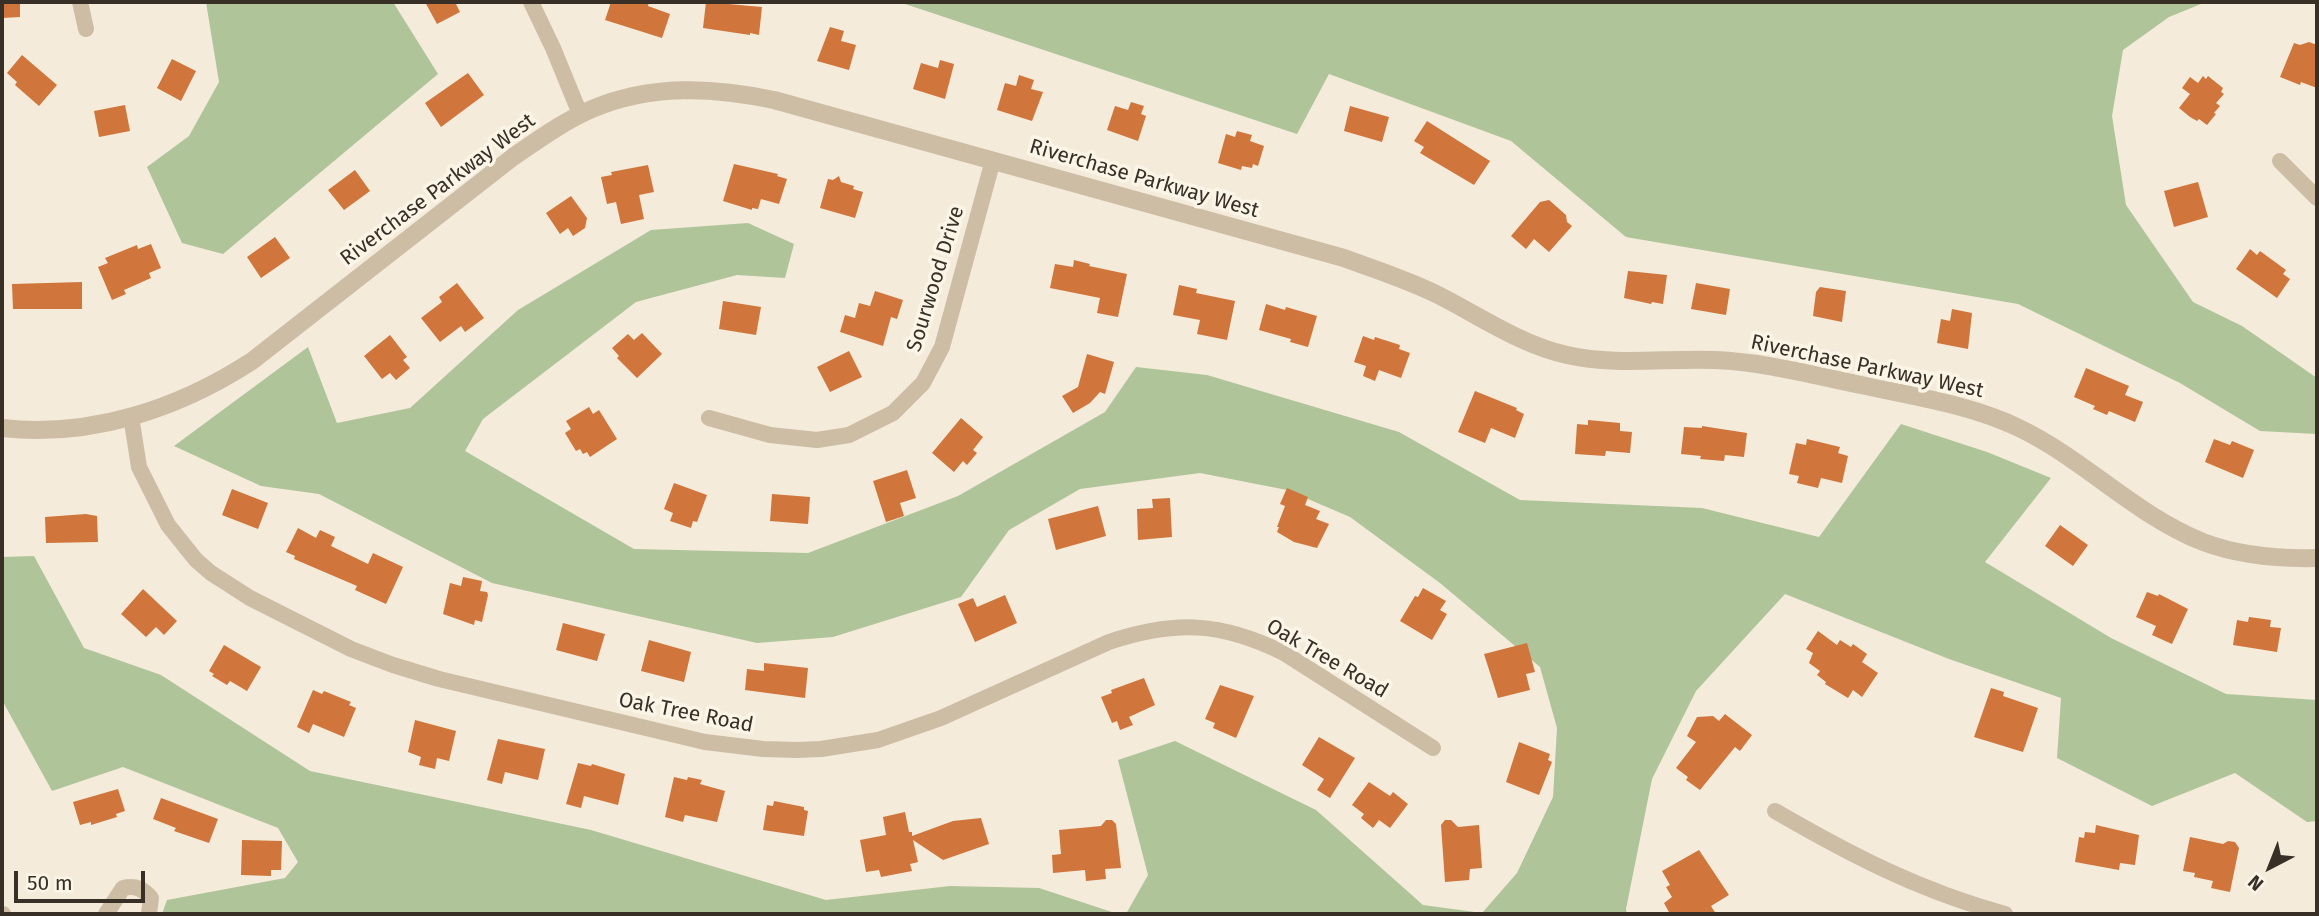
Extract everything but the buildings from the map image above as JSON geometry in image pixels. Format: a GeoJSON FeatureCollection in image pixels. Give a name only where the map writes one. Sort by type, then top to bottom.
{"type":"FeatureCollection","features":[{"type":"Feature","properties":{"kind":"street"},"geometry":{"type":"LineString","coordinates":[[80,2],[86,29]]}},
{"type":"Feature","properties":{"kind":"street"},"geometry":{"type":"LineString","coordinates":[[531,2],[580,114]]}},
{"type":"Feature","properties":{"kind":"street","name":"Riverchase Parkway West"},"geometry":{"type":"LineString","coordinates":[[2,428],[56,429],[88,426],[131,416],[190,397],[252,361],[513,157],[580,114],[631,96],[653,92],[693,89],[734,91],[1344,258],[1419,286],[1532,344],[1565,355],[1624,361],[1735,361],[1933,401],[1997,419],[2056,448],[2134,503],[2203,541],[2250,555],[2284,559],[2317,558]]}},
{"type":"Feature","properties":{"kind":"street","name":"Sourwood Drive"},"geometry":{"type":"LineString","coordinates":[[709,418],[770,435],[817,440],[849,435],[893,413],[923,383],[942,347],[993,160]]}},
{"type":"Feature","properties":{"kind":"street"},"geometry":{"type":"LineString","coordinates":[[2280,161],[2317,198]]}},
{"type":"Feature","properties":{"kind":"street","name":"Oak Tree Road"},"geometry":{"type":"LineString","coordinates":[[131,416],[139,467],[156,506],[181,544],[211,573],[250,598],[351,649],[439,679],[705,742],[763,749],[821,749],[878,740],[915,729],[1109,642],[1153,630],[1196,626],[1239,635],[1284,653],[1433,748]]}},
{"type":"Feature","properties":{"kind":"street"},"geometry":{"type":"LineString","coordinates":[[1775,811],[1887,872],[1925,888],[2005,914]]}},
{"type":"Feature","properties":{"kind":"street"},"geometry":{"type":"LineString","coordinates":[[106,914],[124,888],[132,886],[151,898],[149,914]]}},
{"type":"Feature","properties":{"kind":"green space"},"geometry":{"type":"Polygon","coordinates":[[[206,2],[393,2],[438,74],[223,254],[182,243],[147,167],[189,136],[219,82],[206,2]]]}},
{"type":"Feature","properties":{"kind":"green space"},"geometry":{"type":"Polygon","coordinates":[[[899,2],[2206,2],[2169,17],[2123,50],[2112,116],[2126,205],[2193,302],[2242,326],[2317,378],[2317,434],[2260,431],[2180,383],[2018,304],[1626,237],[1511,141],[1329,74],[1297,134],[899,2]]]}},
{"type":"Feature","properties":{"kind":"green space"},"geometry":{"type":"Polygon","coordinates":[[[748,223],[794,244],[785,278],[737,275],[636,302],[483,419],[465,451],[634,549],[808,553],[958,496],[1105,412],[1136,367],[1207,375],[1399,432],[1520,500],[1702,508],[1819,537],[1901,424],[1987,452],[2051,478],[1985,562],[2111,638],[2226,694],[2317,700],[2317,821],[2307,822],[2235,773],[2152,806],[2057,758],[2061,698],[1949,659],[1785,594],[1696,691],[1652,779],[1627,914],[1126,914],[1148,875],[1118,760],[1175,741],[1316,810],[1423,905],[1482,913],[1517,873],[1553,797],[1557,728],[1540,667],[1440,583],[1350,517],[1287,490],[1200,473],[1080,489],[1009,530],[961,597],[833,637],[757,643],[492,583],[319,494],[261,486],[174,446],[308,347],[337,423],[410,408],[518,310],[651,230],[748,223]]]}},
{"type":"Feature","properties":{"kind":"green space"},"geometry":{"type":"Polygon","coordinates":[[[34,556],[84,648],[161,675],[310,771],[591,830],[826,900],[950,886],[1039,888],[1118,914],[162,914],[167,900],[285,878],[298,862],[278,828],[123,767],[52,791],[2,700],[2,557],[34,556]]]}}]}
